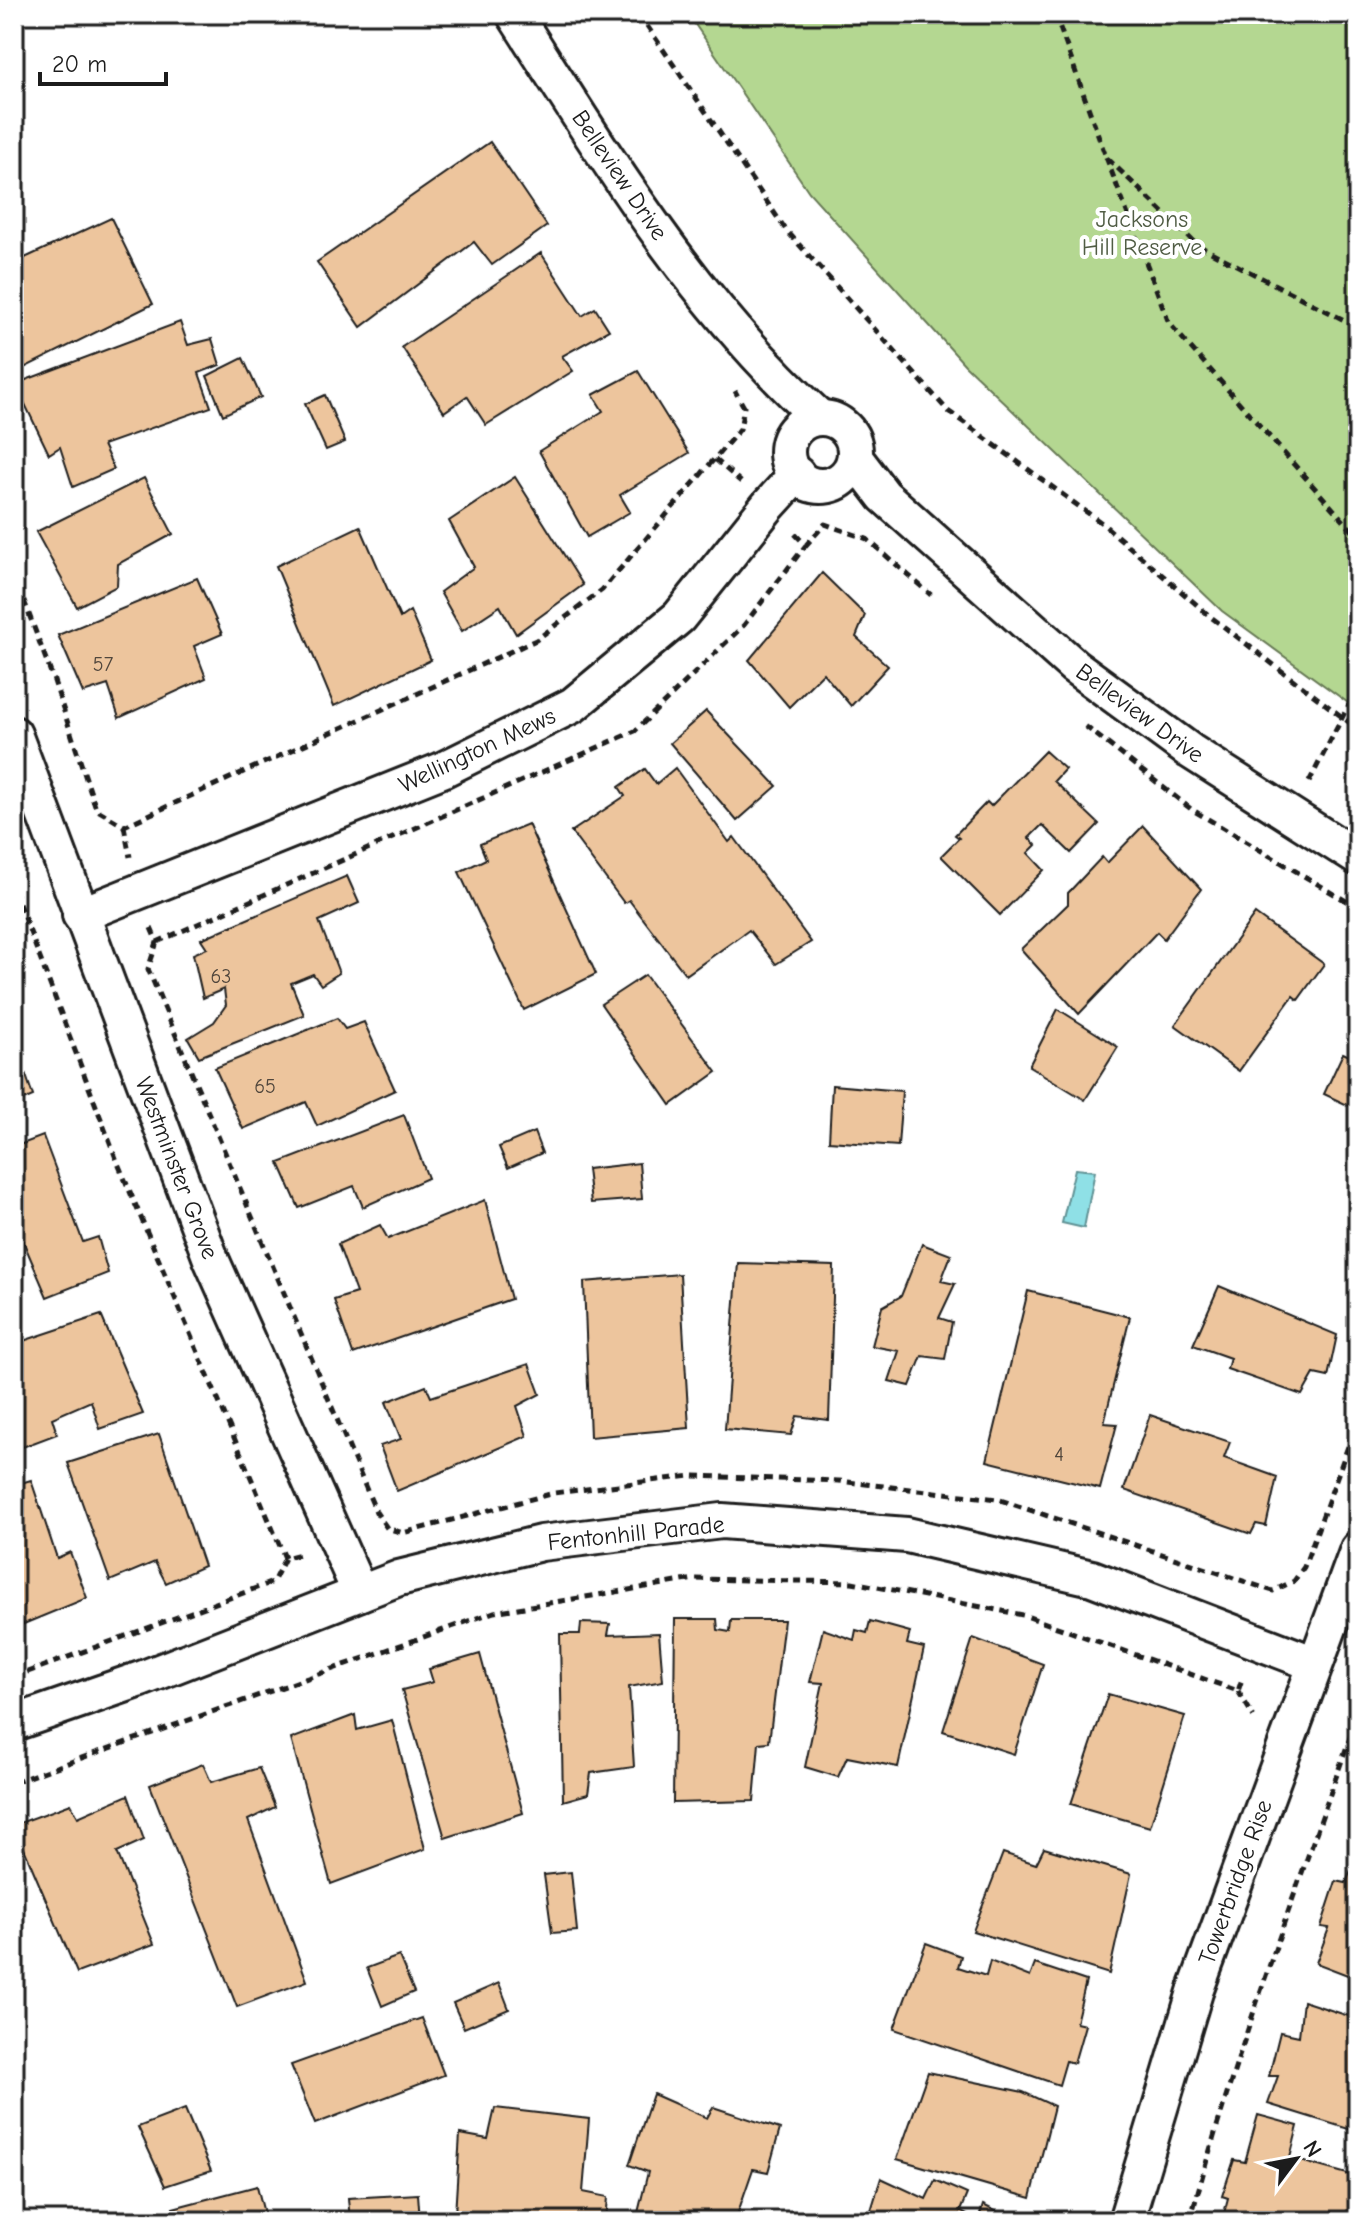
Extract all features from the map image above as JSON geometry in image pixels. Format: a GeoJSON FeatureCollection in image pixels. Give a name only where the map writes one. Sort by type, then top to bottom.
{"type":"FeatureCollection","features":[{"type":"Feature","properties":{"kind":"street","name":"Belleview Drive"},"geometry":{"type":"LineString","coordinates":[[514,14],[637,205],[733,331],[766,388],[792,459]]}},
{"type":"Feature","properties":{"kind":"street","name":"Belleview Drive"},"geometry":{"type":"LineString","coordinates":[[733,331],[819,417]]}},
{"type":"Feature","properties":{"kind":"street"},"geometry":{"type":"LineString","coordinates":[[819,417],[834,419],[852,436],[855,458],[849,473],[832,485],[816,486],[792,459],[792,432],[804,422],[819,417]]}},
{"type":"Feature","properties":{"kind":"street","name":"Belleview Drive"},"geometry":{"type":"LineString","coordinates":[[855,458],[884,496],[1074,666],[1190,751],[1358,858]]}},
{"type":"Feature","properties":{"kind":"street","name":"Wellington Mews"},"geometry":{"type":"LineString","coordinates":[[80,915],[442,770],[573,705],[679,617],[767,507],[792,459]]}},
{"type":"Feature","properties":{"kind":"street","name":"Belleview Drive"},"geometry":{"type":"LineString","coordinates":[[832,485],[938,546]]}},
{"type":"Feature","properties":{"kind":"street","name":"Westminster Grove"},"geometry":{"type":"LineString","coordinates":[[14,734],[211,1259],[360,1593]]}},
{"type":"Feature","properties":{"kind":"street","name":"Fentonhill Parade"},"geometry":{"type":"LineString","coordinates":[[14,1723],[141,1679],[399,1578],[541,1543],[722,1521],[907,1535],[1092,1578],[1315,1664]]}},
{"type":"Feature","properties":{"kind":"street","name":"Towerbridge Rise"},"geometry":{"type":"LineString","coordinates":[[1126,2221],[1195,1992],[1358,1549]]}},
{"type":"Feature","properties":{"kind":"path"},"geometry":{"type":"LineString","coordinates":[[639,14],[786,230],[948,411],[1103,524],[1211,617],[1358,729]]}},
{"type":"Feature","properties":{"kind":"path"},"geometry":{"type":"LineString","coordinates":[[1055,14],[1169,323],[1358,537]]}},
{"type":"Feature","properties":{"kind":"path"},"geometry":{"type":"LineString","coordinates":[[1106,157],[1197,245],[1358,327]]}},
{"type":"Feature","properties":{"kind":"path"},"geometry":{"type":"LineString","coordinates":[[124,826],[466,675],[536,640],[602,590],[740,429],[744,407],[733,386]]}},
{"type":"Feature","properties":{"kind":"path"},"geometry":{"type":"LineString","coordinates":[[14,574],[54,681],[96,809],[124,826],[138,892],[157,942],[148,969],[376,1512],[387,1528]]}},
{"type":"Feature","properties":{"kind":"path"},"geometry":{"type":"LineString","coordinates":[[1291,816],[1358,687]]}},
{"type":"Feature","properties":{"kind":"path"},"geometry":{"type":"LineString","coordinates":[[14,890],[117,1161],[285,1558],[273,1582],[14,1677]]}},
{"type":"Feature","properties":{"kind":"path"},"geometry":{"type":"LineString","coordinates":[[285,1558],[338,1545],[387,1528],[403,1533],[554,1493],[691,1476],[839,1481],[997,1499],[1273,1591],[1294,1581],[1304,1567],[1358,1419]]}},
{"type":"Feature","properties":{"kind":"path"},"geometry":{"type":"LineString","coordinates":[[14,1782],[494,1612],[695,1579],[852,1582],[1023,1615],[1238,1691],[1273,1591]]}},
{"type":"Feature","properties":{"kind":"path"},"geometry":{"type":"LineString","coordinates":[[1190,2221],[1212,2140],[1303,1863],[1358,1715]]}},
{"type":"Feature","properties":{"kind":"green space","name":"Jacksons Hill Reserve"},"geometry":{"type":"Polygon","coordinates":[[[688,14],[1358,14],[1358,710],[1222,611],[965,365],[809,192],[688,14]]]}},
{"type":"Feature","properties":{"kind":"water"},"geometry":{"type":"Polygon","coordinates":[[[1075,1169],[1095,1171],[1084,1228],[1062,1223],[1075,1169]]]}},
{"type":"Feature","properties":{"kind":"building"},"geometry":{"type":"Polygon","coordinates":[[[490,142],[547,226],[492,265],[474,242],[361,327],[317,262],[490,142]]]}},
{"type":"Feature","properties":{"kind":"building"},"geometry":{"type":"Polygon","coordinates":[[[111,218],[153,304],[14,373],[14,263],[111,218]]]}},
{"type":"Feature","properties":{"kind":"building"},"geometry":{"type":"Polygon","coordinates":[[[541,253],[582,316],[595,308],[609,330],[562,356],[573,371],[486,425],[467,396],[444,412],[402,347],[541,253]]]}},
{"type":"Feature","properties":{"kind":"building"},"geometry":{"type":"Polygon","coordinates":[[[180,322],[188,345],[212,339],[220,365],[199,373],[211,407],[103,445],[114,469],[73,487],[60,447],[49,454],[23,400],[23,381],[180,322]]]}},
{"type":"Feature","properties":{"kind":"building"},"geometry":{"type":"Polygon","coordinates":[[[243,358],[261,397],[223,415],[207,376],[243,358]]]}},
{"type":"Feature","properties":{"kind":"building"},"geometry":{"type":"Polygon","coordinates":[[[638,371],[689,453],[620,495],[630,512],[587,537],[539,451],[603,411],[593,395],[638,371]]]}},
{"type":"Feature","properties":{"kind":"building"},"geometry":{"type":"Polygon","coordinates":[[[325,395],[345,442],[326,450],[305,404],[325,395]]]}},
{"type":"Feature","properties":{"kind":"building"},"geometry":{"type":"Polygon","coordinates":[[[515,477],[583,585],[516,634],[500,606],[462,631],[440,592],[474,567],[449,521],[515,477]]]}},
{"type":"Feature","properties":{"kind":"building"},"geometry":{"type":"Polygon","coordinates":[[[144,478],[173,534],[118,564],[117,586],[77,607],[36,532],[144,478]]]}},
{"type":"Feature","properties":{"kind":"building"},"geometry":{"type":"Polygon","coordinates":[[[360,526],[400,618],[410,611],[431,660],[334,706],[276,566],[360,526]]]}},
{"type":"Feature","properties":{"kind":"building"},"geometry":{"type":"Polygon","coordinates":[[[822,573],[865,615],[856,637],[888,666],[851,706],[823,673],[789,707],[749,660],[822,573]]]}},
{"type":"Feature","properties":{"kind":"building"},"geometry":{"type":"Polygon","coordinates":[[[197,578],[222,634],[194,646],[206,678],[119,718],[108,685],[83,693],[58,635],[197,578]]]}},
{"type":"Feature","properties":{"kind":"building"},"geometry":{"type":"Polygon","coordinates":[[[706,711],[777,786],[737,821],[670,743],[706,711]]]}},
{"type":"Feature","properties":{"kind":"building"},"geometry":{"type":"Polygon","coordinates":[[[1045,751],[1065,769],[1054,781],[1099,824],[1071,853],[1042,825],[1029,838],[1036,845],[1028,853],[1044,870],[1000,915],[941,856],[959,838],[955,835],[987,802],[991,806],[1045,751]]]}},
{"type":"Feature","properties":{"kind":"building"},"geometry":{"type":"Polygon","coordinates":[[[675,768],[729,842],[734,837],[811,942],[776,964],[749,930],[686,975],[629,900],[624,903],[571,832],[625,796],[619,787],[645,769],[656,784],[675,768]]]}},
{"type":"Feature","properties":{"kind":"building"},"geometry":{"type":"Polygon","coordinates":[[[528,824],[596,974],[524,1010],[459,872],[486,859],[480,844],[528,824]]]}},
{"type":"Feature","properties":{"kind":"building"},"geometry":{"type":"Polygon","coordinates":[[[1143,826],[1201,889],[1164,939],[1157,932],[1079,1014],[1021,949],[1068,904],[1068,893],[1102,857],[1107,863],[1143,826]]]}},
{"type":"Feature","properties":{"kind":"building"},"geometry":{"type":"Polygon","coordinates":[[[347,876],[359,903],[319,921],[339,973],[321,985],[313,974],[291,983],[304,1015],[199,1057],[188,1038],[214,1022],[226,1005],[224,989],[203,998],[193,954],[207,948],[201,939],[347,876]]]}},
{"type":"Feature","properties":{"kind":"building"},"geometry":{"type":"Polygon","coordinates":[[[1255,914],[1324,964],[1298,1000],[1293,996],[1239,1071],[1175,1025],[1255,914]]]}},
{"type":"Feature","properties":{"kind":"building"},"geometry":{"type":"Polygon","coordinates":[[[645,975],[717,1072],[671,1105],[601,1004],[645,975]]]}},
{"type":"Feature","properties":{"kind":"building"},"geometry":{"type":"Polygon","coordinates":[[[1058,1009],[1118,1047],[1085,1100],[1029,1066],[1058,1009]]]}},
{"type":"Feature","properties":{"kind":"building"},"geometry":{"type":"Polygon","coordinates":[[[337,1018],[345,1029],[364,1022],[395,1090],[317,1126],[306,1102],[243,1129],[215,1068],[337,1018]]]}},
{"type":"Feature","properties":{"kind":"building"},"geometry":{"type":"Polygon","coordinates":[[[14,1040],[33,1096],[14,1104],[14,1040]]]}},
{"type":"Feature","properties":{"kind":"building"},"geometry":{"type":"Polygon","coordinates":[[[1343,1053],[1358,1060],[1358,1110],[1324,1094],[1343,1053]]]}},
{"type":"Feature","properties":{"kind":"building"},"geometry":{"type":"Polygon","coordinates":[[[832,1085],[902,1091],[898,1146],[829,1141],[832,1085]]]}},
{"type":"Feature","properties":{"kind":"building"},"geometry":{"type":"Polygon","coordinates":[[[404,1115],[428,1178],[363,1207],[354,1186],[299,1208],[279,1163],[404,1115]]]}},
{"type":"Feature","properties":{"kind":"building"},"geometry":{"type":"Polygon","coordinates":[[[534,1132],[542,1153],[508,1168],[499,1147],[534,1132]]]}},
{"type":"Feature","properties":{"kind":"building"},"geometry":{"type":"Polygon","coordinates":[[[43,1136],[83,1242],[98,1237],[108,1273],[47,1297],[14,1220],[14,1147],[43,1136]]]}},
{"type":"Feature","properties":{"kind":"building"},"geometry":{"type":"Polygon","coordinates":[[[639,1163],[642,1199],[591,1203],[587,1169],[639,1163]]]}},
{"type":"Feature","properties":{"kind":"building"},"geometry":{"type":"Polygon","coordinates":[[[485,1200],[511,1299],[353,1354],[334,1300],[356,1293],[338,1244],[380,1225],[388,1239],[485,1200]]]}},
{"type":"Feature","properties":{"kind":"building"},"geometry":{"type":"Polygon","coordinates":[[[922,1244],[951,1255],[941,1281],[955,1284],[939,1318],[952,1322],[945,1359],[922,1356],[910,1386],[889,1381],[899,1351],[872,1346],[882,1307],[901,1296],[922,1244]]]}},
{"type":"Feature","properties":{"kind":"building"},"geometry":{"type":"Polygon","coordinates":[[[738,1263],[834,1266],[829,1420],[797,1416],[791,1435],[725,1429],[738,1263]]]}},
{"type":"Feature","properties":{"kind":"building"},"geometry":{"type":"Polygon","coordinates":[[[680,1274],[689,1428],[590,1437],[584,1282],[680,1274]]]}},
{"type":"Feature","properties":{"kind":"building"},"geometry":{"type":"Polygon","coordinates":[[[1219,1286],[1337,1335],[1328,1377],[1314,1374],[1302,1395],[1227,1369],[1230,1358],[1193,1345],[1219,1286]]]}},
{"type":"Feature","properties":{"kind":"building"},"geometry":{"type":"Polygon","coordinates":[[[1028,1291],[1130,1317],[1104,1423],[1117,1424],[1100,1489],[987,1461],[1028,1291]]]}},
{"type":"Feature","properties":{"kind":"building"},"geometry":{"type":"Polygon","coordinates":[[[101,1315],[143,1414],[100,1429],[91,1401],[52,1418],[57,1434],[17,1449],[14,1344],[101,1315]]]}},
{"type":"Feature","properties":{"kind":"building"},"geometry":{"type":"Polygon","coordinates":[[[529,1364],[540,1394],[517,1406],[527,1436],[397,1491],[380,1446],[401,1439],[386,1402],[426,1386],[431,1397],[529,1364]]]}},
{"type":"Feature","properties":{"kind":"building"},"geometry":{"type":"Polygon","coordinates":[[[1150,1415],[1230,1442],[1224,1458],[1277,1477],[1266,1526],[1256,1524],[1251,1534],[1124,1490],[1150,1415]]]}},
{"type":"Feature","properties":{"kind":"building"},"geometry":{"type":"Polygon","coordinates":[[[159,1434],[204,1566],[166,1583],[155,1562],[110,1581],[68,1463],[159,1434]]]}},
{"type":"Feature","properties":{"kind":"building"},"geometry":{"type":"Polygon","coordinates":[[[31,1480],[57,1558],[70,1552],[87,1598],[14,1628],[14,1485],[31,1480]]]}},
{"type":"Feature","properties":{"kind":"building"},"geometry":{"type":"Polygon","coordinates":[[[675,1619],[717,1619],[718,1630],[730,1632],[731,1620],[784,1620],[769,1742],[759,1743],[754,1801],[673,1803],[675,1619]]]}},
{"type":"Feature","properties":{"kind":"building"},"geometry":{"type":"Polygon","coordinates":[[[870,1621],[910,1632],[907,1644],[924,1648],[898,1767],[847,1757],[838,1777],[805,1767],[823,1683],[810,1682],[823,1629],[854,1640],[856,1630],[867,1633],[870,1621]]]}},
{"type":"Feature","properties":{"kind":"building"},"geometry":{"type":"Polygon","coordinates":[[[581,1623],[610,1624],[608,1635],[659,1633],[663,1681],[629,1687],[634,1767],[591,1773],[588,1794],[563,1801],[560,1634],[580,1634],[581,1623]]]}},
{"type":"Feature","properties":{"kind":"building"},"geometry":{"type":"Polygon","coordinates":[[[973,1638],[1043,1664],[1014,1754],[943,1731],[973,1638]]]}},
{"type":"Feature","properties":{"kind":"building"},"geometry":{"type":"Polygon","coordinates":[[[480,1654],[523,1813],[445,1838],[402,1690],[433,1682],[429,1669],[480,1654]]]}},
{"type":"Feature","properties":{"kind":"building"},"geometry":{"type":"Polygon","coordinates":[[[1108,1694],[1185,1716],[1150,1827],[1071,1804],[1108,1694]]]}},
{"type":"Feature","properties":{"kind":"building"},"geometry":{"type":"Polygon","coordinates":[[[355,1715],[357,1730],[392,1720],[425,1849],[331,1884],[291,1739],[355,1715]]]}},
{"type":"Feature","properties":{"kind":"building"},"geometry":{"type":"Polygon","coordinates":[[[203,1764],[211,1782],[259,1768],[275,1807],[248,1820],[307,1981],[237,2007],[150,1785],[203,1764]]]}},
{"type":"Feature","properties":{"kind":"building"},"geometry":{"type":"Polygon","coordinates":[[[128,1795],[144,1840],[117,1852],[154,1944],[77,1973],[14,1825],[71,1804],[78,1817],[128,1795]]]}},
{"type":"Feature","properties":{"kind":"building"},"geometry":{"type":"Polygon","coordinates":[[[1044,1848],[1131,1874],[1109,1974],[973,1931],[1003,1853],[1036,1864],[1044,1848]]]}},
{"type":"Feature","properties":{"kind":"building"},"geometry":{"type":"Polygon","coordinates":[[[1355,1859],[1358,1860],[1358,1979],[1316,1963],[1329,1928],[1321,1927],[1336,1881],[1346,1883],[1355,1859]]]}},
{"type":"Feature","properties":{"kind":"building"},"geometry":{"type":"Polygon","coordinates":[[[571,1872],[577,1931],[552,1933],[544,1875],[571,1872]]]}},
{"type":"Feature","properties":{"kind":"building"},"geometry":{"type":"Polygon","coordinates":[[[926,1943],[961,1956],[958,1967],[986,1976],[990,1961],[1030,1977],[1035,1964],[1086,1981],[1076,2023],[1085,2025],[1074,2063],[1066,2061],[1059,2085],[894,2029],[926,1943]]]}},
{"type":"Feature","properties":{"kind":"building"},"geometry":{"type":"Polygon","coordinates":[[[399,1956],[414,1992],[382,2006],[367,1968],[399,1956]]]}},
{"type":"Feature","properties":{"kind":"building"},"geometry":{"type":"Polygon","coordinates":[[[499,1983],[509,2009],[464,2028],[453,2003],[499,1983]]]}},
{"type":"Feature","properties":{"kind":"building"},"geometry":{"type":"Polygon","coordinates":[[[1303,2001],[1358,2019],[1358,2132],[1268,2104],[1278,2076],[1269,2076],[1280,2032],[1299,2036],[1303,2001]]]}},
{"type":"Feature","properties":{"kind":"building"},"geometry":{"type":"Polygon","coordinates":[[[422,2018],[444,2075],[315,2124],[291,2065],[422,2018]]]}},
{"type":"Feature","properties":{"kind":"building"},"geometry":{"type":"Polygon","coordinates":[[[928,2072],[1023,2092],[1054,2106],[1031,2198],[897,2159],[928,2072]]]}},
{"type":"Feature","properties":{"kind":"building"},"geometry":{"type":"Polygon","coordinates":[[[653,2094],[707,2118],[713,2107],[780,2129],[768,2172],[753,2169],[735,2221],[636,2221],[648,2172],[629,2165],[653,2094]]]}},
{"type":"Feature","properties":{"kind":"building"},"geometry":{"type":"Polygon","coordinates":[[[495,2108],[589,2119],[583,2192],[608,2197],[606,2221],[478,2221],[477,2216],[455,2215],[460,2134],[488,2139],[495,2108]]]}},
{"type":"Feature","properties":{"kind":"building"},"geometry":{"type":"Polygon","coordinates":[[[185,2109],[211,2171],[165,2186],[138,2127],[185,2109]]]}},
{"type":"Feature","properties":{"kind":"building"},"geometry":{"type":"Polygon","coordinates":[[[1258,2115],[1298,2126],[1290,2158],[1358,2177],[1358,2221],[1222,2221],[1228,2198],[1222,2196],[1234,2160],[1245,2162],[1258,2115]]]}},
{"type":"Feature","properties":{"kind":"building"},"geometry":{"type":"Polygon","coordinates":[[[881,2178],[926,2199],[935,2180],[967,2194],[960,2211],[978,2221],[881,2221],[869,2217],[881,2178]]]}},
{"type":"Feature","properties":{"kind":"building"},"geometry":{"type":"Polygon","coordinates":[[[257,2186],[266,2221],[177,2221],[173,2208],[257,2186]]]}},
{"type":"Feature","properties":{"kind":"building"},"geometry":{"type":"Polygon","coordinates":[[[418,2194],[420,2221],[350,2221],[348,2198],[418,2194]]]}},
{"type":"Feature","properties":{"kind":"building"},"geometry":{"type":"Polygon","coordinates":[[[983,2205],[1016,2221],[978,2221],[983,2205]]]}}]}
